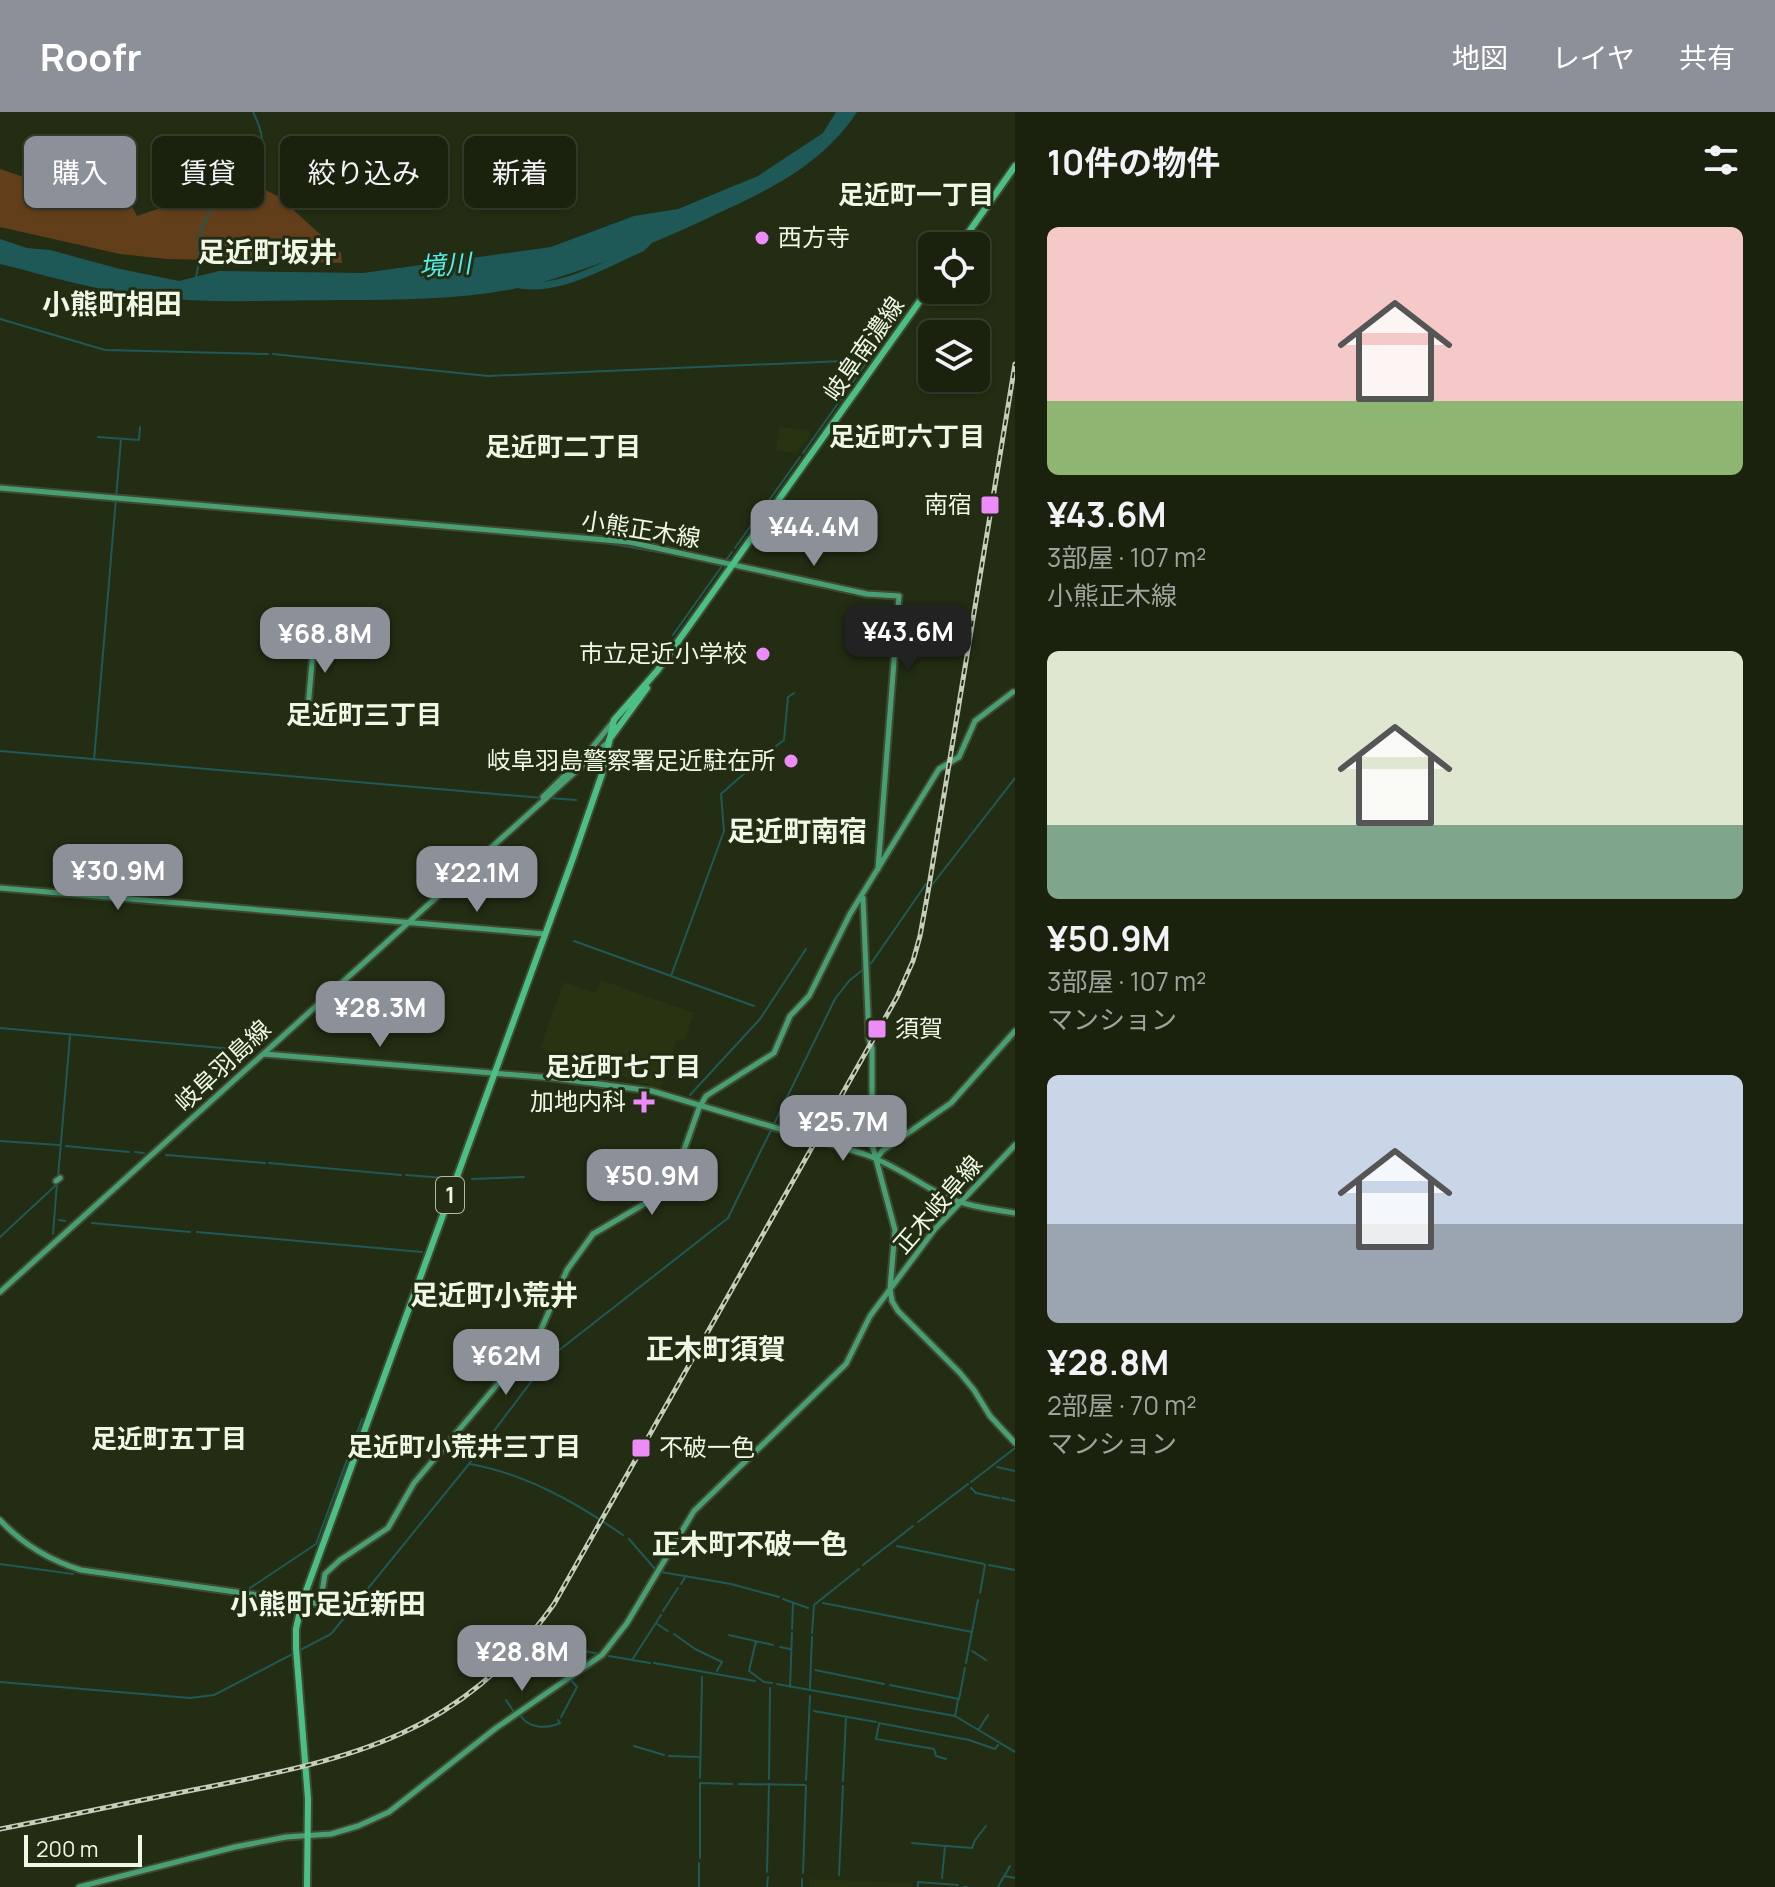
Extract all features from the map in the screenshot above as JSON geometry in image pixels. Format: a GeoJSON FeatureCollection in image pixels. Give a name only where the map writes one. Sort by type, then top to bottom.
{"type":"FeatureCollection","features":[{"type":"Feature","properties":{"kind":"main road"},"geometry":{"type":"LineString","coordinates":[[969,232],[1015,167]]}},
{"type":"Feature","properties":{"kind":"main road","name":"岐阜南濃線"},"geometry":{"type":"LineString","coordinates":[[607,743],[918,304]]}},
{"type":"Feature","properties":{"kind":"main road","name":"岐阜南濃線"},"geometry":{"type":"LineString","coordinates":[[309,1835],[296,1648],[296,1629],[302,1602],[602,774],[614,720],[657,671]]}},
{"type":"Feature","properties":{"kind":"main road","name":"1"},"geometry":{"type":"LineString","coordinates":[[307,1887],[309,1835]]}},
{"type":"Feature","properties":{"kind":"street","name":"小熊正木線"},"geometry":{"type":"LineString","coordinates":[[0,488],[629,542],[867,594],[899,596],[878,870],[841,930],[809,996],[790,1016],[777,1049],[712,1091],[701,1104]]}},
{"type":"Feature","properties":{"kind":"street"},"geometry":{"type":"LineString","coordinates":[[308,708],[314,639]]}},
{"type":"Feature","properties":{"kind":"street"},"geometry":{"type":"LineString","coordinates":[[878,870],[939,769],[959,757],[975,721],[1013,692]]}},
{"type":"Feature","properties":{"kind":"street","name":"岐阜羽島線"},"geometry":{"type":"LineString","coordinates":[[540,801],[587,754],[614,720]]}},
{"type":"Feature","properties":{"kind":"street","name":"岐阜羽島線"},"geometry":{"type":"LineString","coordinates":[[0,1292],[607,743]]}},
{"type":"Feature","properties":{"kind":"street"},"geometry":{"type":"LineString","coordinates":[[0,888],[545,934]]}},
{"type":"Feature","properties":{"kind":"street"},"geometry":{"type":"LineString","coordinates":[[862,897],[872,1048],[872,1135],[895,1230],[890,1289],[892,1301],[898,1311],[960,1373],[990,1416],[1015,1443]]}},
{"type":"Feature","properties":{"kind":"street"},"geometry":{"type":"LineString","coordinates":[[876,1159],[882,1151],[951,1103],[1015,1031]]}},
{"type":"Feature","properties":{"kind":"street"},"geometry":{"type":"LineString","coordinates":[[263,1054],[494,1072],[652,1091],[876,1159],[907,1173],[939,1193],[1015,1213]]}},
{"type":"Feature","properties":{"kind":"street"},"geometry":{"type":"LineString","coordinates":[[0,1520],[28,1546],[81,1570],[320,1604],[325,1574],[340,1560],[388,1528],[414,1483],[502,1379],[514,1348],[540,1332],[567,1270],[593,1234],[651,1200],[674,1178],[701,1104]]}},
{"type":"Feature","properties":{"kind":"street","name":"正木岐阜線"},"geometry":{"type":"LineString","coordinates":[[79,1887],[235,1847],[345,1830],[389,1812],[498,1727],[602,1655],[627,1623],[694,1511],[846,1364],[870,1316],[935,1229],[1015,1145]]}},
{"type":"Feature","properties":{"kind":"shaded area"},"geometry":{"type":"Polygon","coordinates":[[[0,169],[24,177],[24,208],[133,208],[137,216],[160,208],[264,208],[264,189],[280,198],[280,208],[291,208],[341,253],[342,263],[167,259],[120,254],[0,227],[0,169]]]}},
{"type":"Feature","properties":{"kind":"shaded area"},"geometry":{"type":"Polygon","coordinates":[[[779,427],[810,430],[810,436],[797,453],[776,451],[779,427]]]}},
{"type":"Feature","properties":{"kind":"shaded area"},"geometry":{"type":"Polygon","coordinates":[[[601,980],[694,1013],[684,1040],[677,1039],[661,1089],[540,1048],[564,982],[596,993],[601,980]]]}},
{"type":"Feature","properties":{"kind":"shaded area"},"geometry":{"type":"Polygon","coordinates":[[[810,1879],[912,1883],[912,1887],[809,1887],[810,1879]]]}},
{"type":"Feature","properties":{"kind":"water"},"geometry":{"type":"Polygon","coordinates":[[[836,112],[857,112],[826,149],[770,188],[687,228],[611,259],[553,279],[501,291],[396,300],[172,299],[111,291],[0,264],[0,239],[27,248],[50,250],[179,281],[219,271],[363,273],[551,247],[634,216],[678,209],[758,176],[823,133],[836,112]]]}},
{"type":"Feature","properties":{"kind":"waterway"},"geometry":{"type":"LineString","coordinates":[[199,261],[202,230],[227,184],[235,178],[260,173],[262,142],[253,112]]}},
{"type":"Feature","properties":{"kind":"waterway","name":"境川"},"geometry":{"type":"LineString","coordinates":[[515,284],[547,285],[580,276],[642,248],[649,241]]}},
{"type":"Feature","properties":{"kind":"waterway"},"geometry":{"type":"LineString","coordinates":[[196,277],[198,267]]}},
{"type":"Feature","properties":{"kind":"waterway"},"geometry":{"type":"LineString","coordinates":[[0,319],[105,350],[268,354]]}},
{"type":"Feature","properties":{"kind":"waterway"},"geometry":{"type":"LineString","coordinates":[[803,453],[886,335]]}},
{"type":"Feature","properties":{"kind":"waterway"},"geometry":{"type":"LineString","coordinates":[[273,354],[488,376],[867,360]]}},
{"type":"Feature","properties":{"kind":"waterway"},"geometry":{"type":"LineString","coordinates":[[98,437],[139,440],[140,427]]}},
{"type":"Feature","properties":{"kind":"waterway"},"geometry":{"type":"LineString","coordinates":[[94,760],[121,439]]}},
{"type":"Feature","properties":{"kind":"waterway"},"geometry":{"type":"LineString","coordinates":[[735,548],[800,457]]}},
{"type":"Feature","properties":{"kind":"waterway"},"geometry":{"type":"LineString","coordinates":[[563,539],[594,541]]}},
{"type":"Feature","properties":{"kind":"waterway"},"geometry":{"type":"LineString","coordinates":[[600,542],[664,553]]}},
{"type":"Feature","properties":{"kind":"waterway"},"geometry":{"type":"LineString","coordinates":[[726,560],[732,552]]}},
{"type":"Feature","properties":{"kind":"waterway"},"geometry":{"type":"LineString","coordinates":[[666,553],[683,556]]}},
{"type":"Feature","properties":{"kind":"waterway"},"geometry":{"type":"LineString","coordinates":[[673,635],[722,566],[694,559]]}},
{"type":"Feature","properties":{"kind":"waterway"},"geometry":{"type":"LineString","coordinates":[[776,746],[784,740],[788,697],[794,693]]}},
{"type":"Feature","properties":{"kind":"waterway"},"geometry":{"type":"LineString","coordinates":[[671,976],[724,831],[721,794],[772,749]]}},
{"type":"Feature","properties":{"kind":"waterway"},"geometry":{"type":"LineString","coordinates":[[0,751],[543,798]]}},
{"type":"Feature","properties":{"kind":"waterway"},"geometry":{"type":"LineString","coordinates":[[0,1682],[190,1698],[214,1695],[331,1634],[469,1464],[549,1358],[728,1218],[835,999],[849,981],[872,962],[926,884],[932,885],[1015,778]]}},
{"type":"Feature","properties":{"kind":"waterway"},"geometry":{"type":"LineString","coordinates":[[549,798],[576,800]]}},
{"type":"Feature","properties":{"kind":"waterway"},"geometry":{"type":"LineString","coordinates":[[574,941],[754,1006]]}},
{"type":"Feature","properties":{"kind":"waterway"},"geometry":{"type":"LineString","coordinates":[[690,1095],[760,1019],[806,949]]}},
{"type":"Feature","properties":{"kind":"waterway"},"geometry":{"type":"LineString","coordinates":[[0,1028],[255,1051]]}},
{"type":"Feature","properties":{"kind":"waterway"},"geometry":{"type":"LineString","coordinates":[[58,1177],[70,1036]]}},
{"type":"Feature","properties":{"kind":"waterway"},"geometry":{"type":"LineString","coordinates":[[0,1141],[59,1145]]}},
{"type":"Feature","properties":{"kind":"waterway"},"geometry":{"type":"LineString","coordinates":[[66,1146],[129,1152]]}},
{"type":"Feature","properties":{"kind":"waterway"},"geometry":{"type":"LineString","coordinates":[[135,1152],[144,1153]]}},
{"type":"Feature","properties":{"kind":"waterway"},"geometry":{"type":"LineString","coordinates":[[166,1155],[265,1163]]}},
{"type":"Feature","properties":{"kind":"waterway"},"geometry":{"type":"LineString","coordinates":[[269,1163],[401,1175]]}},
{"type":"Feature","properties":{"kind":"waterway"},"geometry":{"type":"LineString","coordinates":[[406,1175],[445,1178]]}},
{"type":"Feature","properties":{"kind":"waterway"},"geometry":{"type":"LineString","coordinates":[[472,1179],[524,1177]]}},
{"type":"Feature","properties":{"kind":"waterway"},"geometry":{"type":"LineString","coordinates":[[53,1234],[57,1183]]}},
{"type":"Feature","properties":{"kind":"waterway"},"geometry":{"type":"LineString","coordinates":[[0,1237],[55,1186]]}},
{"type":"Feature","properties":{"kind":"waterway"},"geometry":{"type":"LineString","coordinates":[[59,1220],[65,1221]]}},
{"type":"Feature","properties":{"kind":"waterway"},"geometry":{"type":"LineString","coordinates":[[92,1223],[190,1232]]}},
{"type":"Feature","properties":{"kind":"waterway"},"geometry":{"type":"LineString","coordinates":[[197,1232],[422,1252]]}},
{"type":"Feature","properties":{"kind":"waterway"},"geometry":{"type":"LineString","coordinates":[[250,1588],[316,1544],[362,1419]]}},
{"type":"Feature","properties":{"kind":"waterway"},"geometry":{"type":"LineString","coordinates":[[971,1482],[1015,1448]]}},
{"type":"Feature","properties":{"kind":"waterway"},"geometry":{"type":"LineString","coordinates":[[470,1464],[531,1482],[588,1512],[623,1535]]}},
{"type":"Feature","properties":{"kind":"waterway"},"geometry":{"type":"LineString","coordinates":[[997,1467],[1015,1471]]}},
{"type":"Feature","properties":{"kind":"waterway"},"geometry":{"type":"LineString","coordinates":[[918,1522],[968,1484]]}},
{"type":"Feature","properties":{"kind":"waterway"},"geometry":{"type":"LineString","coordinates":[[971,1488],[976,1493],[999,1498]]}},
{"type":"Feature","properties":{"kind":"waterway"},"geometry":{"type":"LineString","coordinates":[[1002,1498],[1015,1501]]}},
{"type":"Feature","properties":{"kind":"waterway"},"geometry":{"type":"LineString","coordinates":[[863,1565],[913,1526]]}},
{"type":"Feature","properties":{"kind":"waterway"},"geometry":{"type":"LineString","coordinates":[[629,1539],[656,1570]]}},
{"type":"Feature","properties":{"kind":"waterway"},"geometry":{"type":"LineString","coordinates":[[897,1546],[984,1564]]}},
{"type":"Feature","properties":{"kind":"waterway"},"geometry":{"type":"LineString","coordinates":[[0,1564],[73,1574]]}},
{"type":"Feature","properties":{"kind":"waterway"},"geometry":{"type":"LineString","coordinates":[[980,1593],[985,1565]]}},
{"type":"Feature","properties":{"kind":"waterway"},"geometry":{"type":"LineString","coordinates":[[989,1565],[1015,1570]]}},
{"type":"Feature","properties":{"kind":"waterway"},"geometry":{"type":"LineString","coordinates":[[812,1633],[814,1605],[859,1569]]}},
{"type":"Feature","properties":{"kind":"waterway"},"geometry":{"type":"LineString","coordinates":[[661,1572],[731,1584],[779,1597]]}},
{"type":"Feature","properties":{"kind":"waterway"},"geometry":{"type":"LineString","coordinates":[[681,1584],[685,1577]]}},
{"type":"Feature","properties":{"kind":"waterway"},"geometry":{"type":"LineString","coordinates":[[663,1611],[678,1588]]}},
{"type":"Feature","properties":{"kind":"waterway"},"geometry":{"type":"LineString","coordinates":[[783,1599],[808,1608]]}},
{"type":"Feature","properties":{"kind":"waterway"},"geometry":{"type":"LineString","coordinates":[[966,1663],[978,1600]]}},
{"type":"Feature","properties":{"kind":"waterway"},"geometry":{"type":"LineString","coordinates":[[792,1629],[793,1603]]}},
{"type":"Feature","properties":{"kind":"waterway"},"geometry":{"type":"LineString","coordinates":[[823,1603],[972,1632]]}},
{"type":"Feature","properties":{"kind":"waterway"},"geometry":{"type":"LineString","coordinates":[[632,1660],[661,1615]]}},
{"type":"Feature","properties":{"kind":"waterway"},"geometry":{"type":"LineString","coordinates":[[657,1624],[668,1631]]}},
{"type":"Feature","properties":{"kind":"waterway"},"geometry":{"type":"LineString","coordinates":[[790,1687],[792,1633]]}},
{"type":"Feature","properties":{"kind":"waterway"},"geometry":{"type":"LineString","coordinates":[[674,1634],[722,1662],[717,1671]]}},
{"type":"Feature","properties":{"kind":"waterway"},"geometry":{"type":"LineString","coordinates":[[729,1635],[773,1645]]}},
{"type":"Feature","properties":{"kind":"waterway"},"geometry":{"type":"LineString","coordinates":[[810,1688],[812,1637]]}},
{"type":"Feature","properties":{"kind":"waterway"},"geometry":{"type":"LineString","coordinates":[[756,1641],[749,1671],[764,1682],[772,1683]]}},
{"type":"Feature","properties":{"kind":"waterway"},"geometry":{"type":"LineString","coordinates":[[780,1647],[790,1649]]}},
{"type":"Feature","properties":{"kind":"waterway"},"geometry":{"type":"LineString","coordinates":[[564,1657],[575,1649],[599,1654]]}},
{"type":"Feature","properties":{"kind":"waterway"},"geometry":{"type":"LineString","coordinates":[[972,1651],[986,1660]]}},
{"type":"Feature","properties":{"kind":"waterway"},"geometry":{"type":"LineString","coordinates":[[609,1656],[650,1663]]}},
{"type":"Feature","properties":{"kind":"waterway"},"geometry":{"type":"LineString","coordinates":[[560,1662],[567,1675]]}},
{"type":"Feature","properties":{"kind":"waterway"},"geometry":{"type":"LineString","coordinates":[[654,1663],[755,1681]]}},
{"type":"Feature","properties":{"kind":"waterway"},"geometry":{"type":"LineString","coordinates":[[890,1685],[959,1699],[965,1668]]}},
{"type":"Feature","properties":{"kind":"waterway"},"geometry":{"type":"LineString","coordinates":[[815,1670],[884,1684]]}},
{"type":"Feature","properties":{"kind":"waterway"},"geometry":{"type":"LineString","coordinates":[[700,1778],[702,1677]]}},
{"type":"Feature","properties":{"kind":"waterway"},"geometry":{"type":"LineString","coordinates":[[561,1717],[577,1687],[571,1680]]}},
{"type":"Feature","properties":{"kind":"waterway"},"geometry":{"type":"LineString","coordinates":[[777,1684],[955,1716]]}},
{"type":"Feature","properties":{"kind":"waterway"},"geometry":{"type":"LineString","coordinates":[[769,1779],[770,1688]]}},
{"type":"Feature","properties":{"kind":"waterway"},"geometry":{"type":"LineString","coordinates":[[806,1780],[810,1696]]}},
{"type":"Feature","properties":{"kind":"waterway"},"geometry":{"type":"LineString","coordinates":[[506,1700],[514,1712]]}},
{"type":"Feature","properties":{"kind":"waterway"},"geometry":{"type":"LineString","coordinates":[[958,1700],[955,1716],[1015,1752]]}},
{"type":"Feature","properties":{"kind":"waterway"},"geometry":{"type":"LineString","coordinates":[[814,1711],[876,1722]]}},
{"type":"Feature","properties":{"kind":"waterway"},"geometry":{"type":"LineString","coordinates":[[520,1715],[528,1723],[544,1727],[560,1723],[558,1720]]}},
{"type":"Feature","properties":{"kind":"waterway"},"geometry":{"type":"LineString","coordinates":[[979,1729],[988,1715]]}},
{"type":"Feature","properties":{"kind":"waterway"},"geometry":{"type":"LineString","coordinates":[[843,1781],[846,1717]]}},
{"type":"Feature","properties":{"kind":"waterway"},"geometry":{"type":"LineString","coordinates":[[879,1723],[969,1740],[995,1749],[998,1745]]}},
{"type":"Feature","properties":{"kind":"waterway"},"geometry":{"type":"LineString","coordinates":[[879,1724],[876,1739],[934,1749],[936,1756],[946,1759]]}},
{"type":"Feature","properties":{"kind":"waterway"},"geometry":{"type":"LineString","coordinates":[[634,1746],[664,1755]]}},
{"type":"Feature","properties":{"kind":"waterway"},"geometry":{"type":"LineString","coordinates":[[669,1756],[700,1757]]}},
{"type":"Feature","properties":{"kind":"waterway"},"geometry":{"type":"LineString","coordinates":[[700,1858],[700,1783],[732,1784]]}},
{"type":"Feature","properties":{"kind":"waterway"},"geometry":{"type":"LineString","coordinates":[[739,1784],[805,1785]]}},
{"type":"Feature","properties":{"kind":"waterway"},"geometry":{"type":"LineString","coordinates":[[767,1872],[769,1784]]}},
{"type":"Feature","properties":{"kind":"waterway"},"geometry":{"type":"LineString","coordinates":[[803,1873],[806,1786]]}},
{"type":"Feature","properties":{"kind":"waterway"},"geometry":{"type":"LineString","coordinates":[[839,1875],[843,1786]]}},
{"type":"Feature","properties":{"kind":"waterway"},"geometry":{"type":"LineString","coordinates":[[946,1846],[972,1848],[986,1826]]}},
{"type":"Feature","properties":{"kind":"waterway"},"geometry":{"type":"LineString","coordinates":[[912,1843],[945,1846],[942,1878]]}},
{"type":"Feature","properties":{"kind":"waterway"},"geometry":{"type":"LineString","coordinates":[[699,1863],[699,1887]]}},
{"type":"Feature","properties":{"kind":"waterway"},"geometry":{"type":"LineString","coordinates":[[1005,1875],[1010,1866]]}},
{"type":"Feature","properties":{"kind":"waterway"},"geometry":{"type":"LineString","coordinates":[[998,1887],[1004,1876],[1015,1878]]}},
{"type":"Feature","properties":{"kind":"waterway"},"geometry":{"type":"LineString","coordinates":[[767,1887],[768,1877]]}},
{"type":"Feature","properties":{"kind":"waterway"},"geometry":{"type":"LineString","coordinates":[[802,1879],[802,1887]]}},
{"type":"Feature","properties":{"kind":"waterway"},"geometry":{"type":"LineString","coordinates":[[918,1887],[918,1882],[958,1885]]}},
{"type":"Feature","properties":{"kind":"railway"},"geometry":{"type":"LineString","coordinates":[[0,1829],[308,1765],[400,1734],[441,1712],[481,1684],[518,1649],[554,1604],[897,997],[913,961],[928,892],[1015,364]]}},
{"type":"Feature","properties":{"kind":"place","name":"西方寺"},"geometry":{"type":"Point","coordinates":[762,238]}},
{"type":"Feature","properties":{"kind":"place","name":"南宿"},"geometry":{"type":"Point","coordinates":[990,505]}},
{"type":"Feature","properties":{"kind":"place","name":"市立足近小学校"},"geometry":{"type":"Point","coordinates":[763,654]}},
{"type":"Feature","properties":{"kind":"place","name":"岐阜羽島警察署足近駐在所"},"geometry":{"type":"Point","coordinates":[791,761]}},
{"type":"Feature","properties":{"kind":"place","name":"須賀"},"geometry":{"type":"Point","coordinates":[877,1029]}},
{"type":"Feature","properties":{"kind":"place","name":"加地内科"},"geometry":{"type":"Point","coordinates":[644,1102]}},
{"type":"Feature","properties":{"kind":"place","name":"不破一色"},"geometry":{"type":"Point","coordinates":[641,1448]}},
{"type":"Feature","properties":{"kind":"district","name":"足近町一丁目"},"geometry":{"type":"Point","coordinates":[916,195]}},
{"type":"Feature","properties":{"kind":"district","name":"足近町坂井"},"geometry":{"type":"Point","coordinates":[267,252]}},
{"type":"Feature","properties":{"kind":"district","name":"小熊町相田"},"geometry":{"type":"Point","coordinates":[112,304]}},
{"type":"Feature","properties":{"kind":"district","name":"足近町六丁目"},"geometry":{"type":"Point","coordinates":[907,437]}},
{"type":"Feature","properties":{"kind":"district","name":"足近町二丁目"},"geometry":{"type":"Point","coordinates":[563,447]}},
{"type":"Feature","properties":{"kind":"district","name":"足近町三丁目"},"geometry":{"type":"Point","coordinates":[364,715]}},
{"type":"Feature","properties":{"kind":"district","name":"足近町南宿"},"geometry":{"type":"Point","coordinates":[797,831]}},
{"type":"Feature","properties":{"kind":"district","name":"足近町七丁目"},"geometry":{"type":"Point","coordinates":[623,1067]}},
{"type":"Feature","properties":{"kind":"district","name":"足近町小荒井"},"geometry":{"type":"Point","coordinates":[494,1295]}},
{"type":"Feature","properties":{"kind":"district","name":"正木町須賀"},"geometry":{"type":"Point","coordinates":[716,1349]}},
{"type":"Feature","properties":{"kind":"district","name":"足近町五丁目"},"geometry":{"type":"Point","coordinates":[169,1439]}},
{"type":"Feature","properties":{"kind":"district","name":"足近町小荒井三丁目"},"geometry":{"type":"Point","coordinates":[464,1447]}},
{"type":"Feature","properties":{"kind":"district","name":"正木町不破一色"},"geometry":{"type":"Point","coordinates":[750,1544]}},
{"type":"Feature","properties":{"kind":"district","name":"小熊町足近新田"},"geometry":{"type":"Point","coordinates":[328,1604]}}]}
